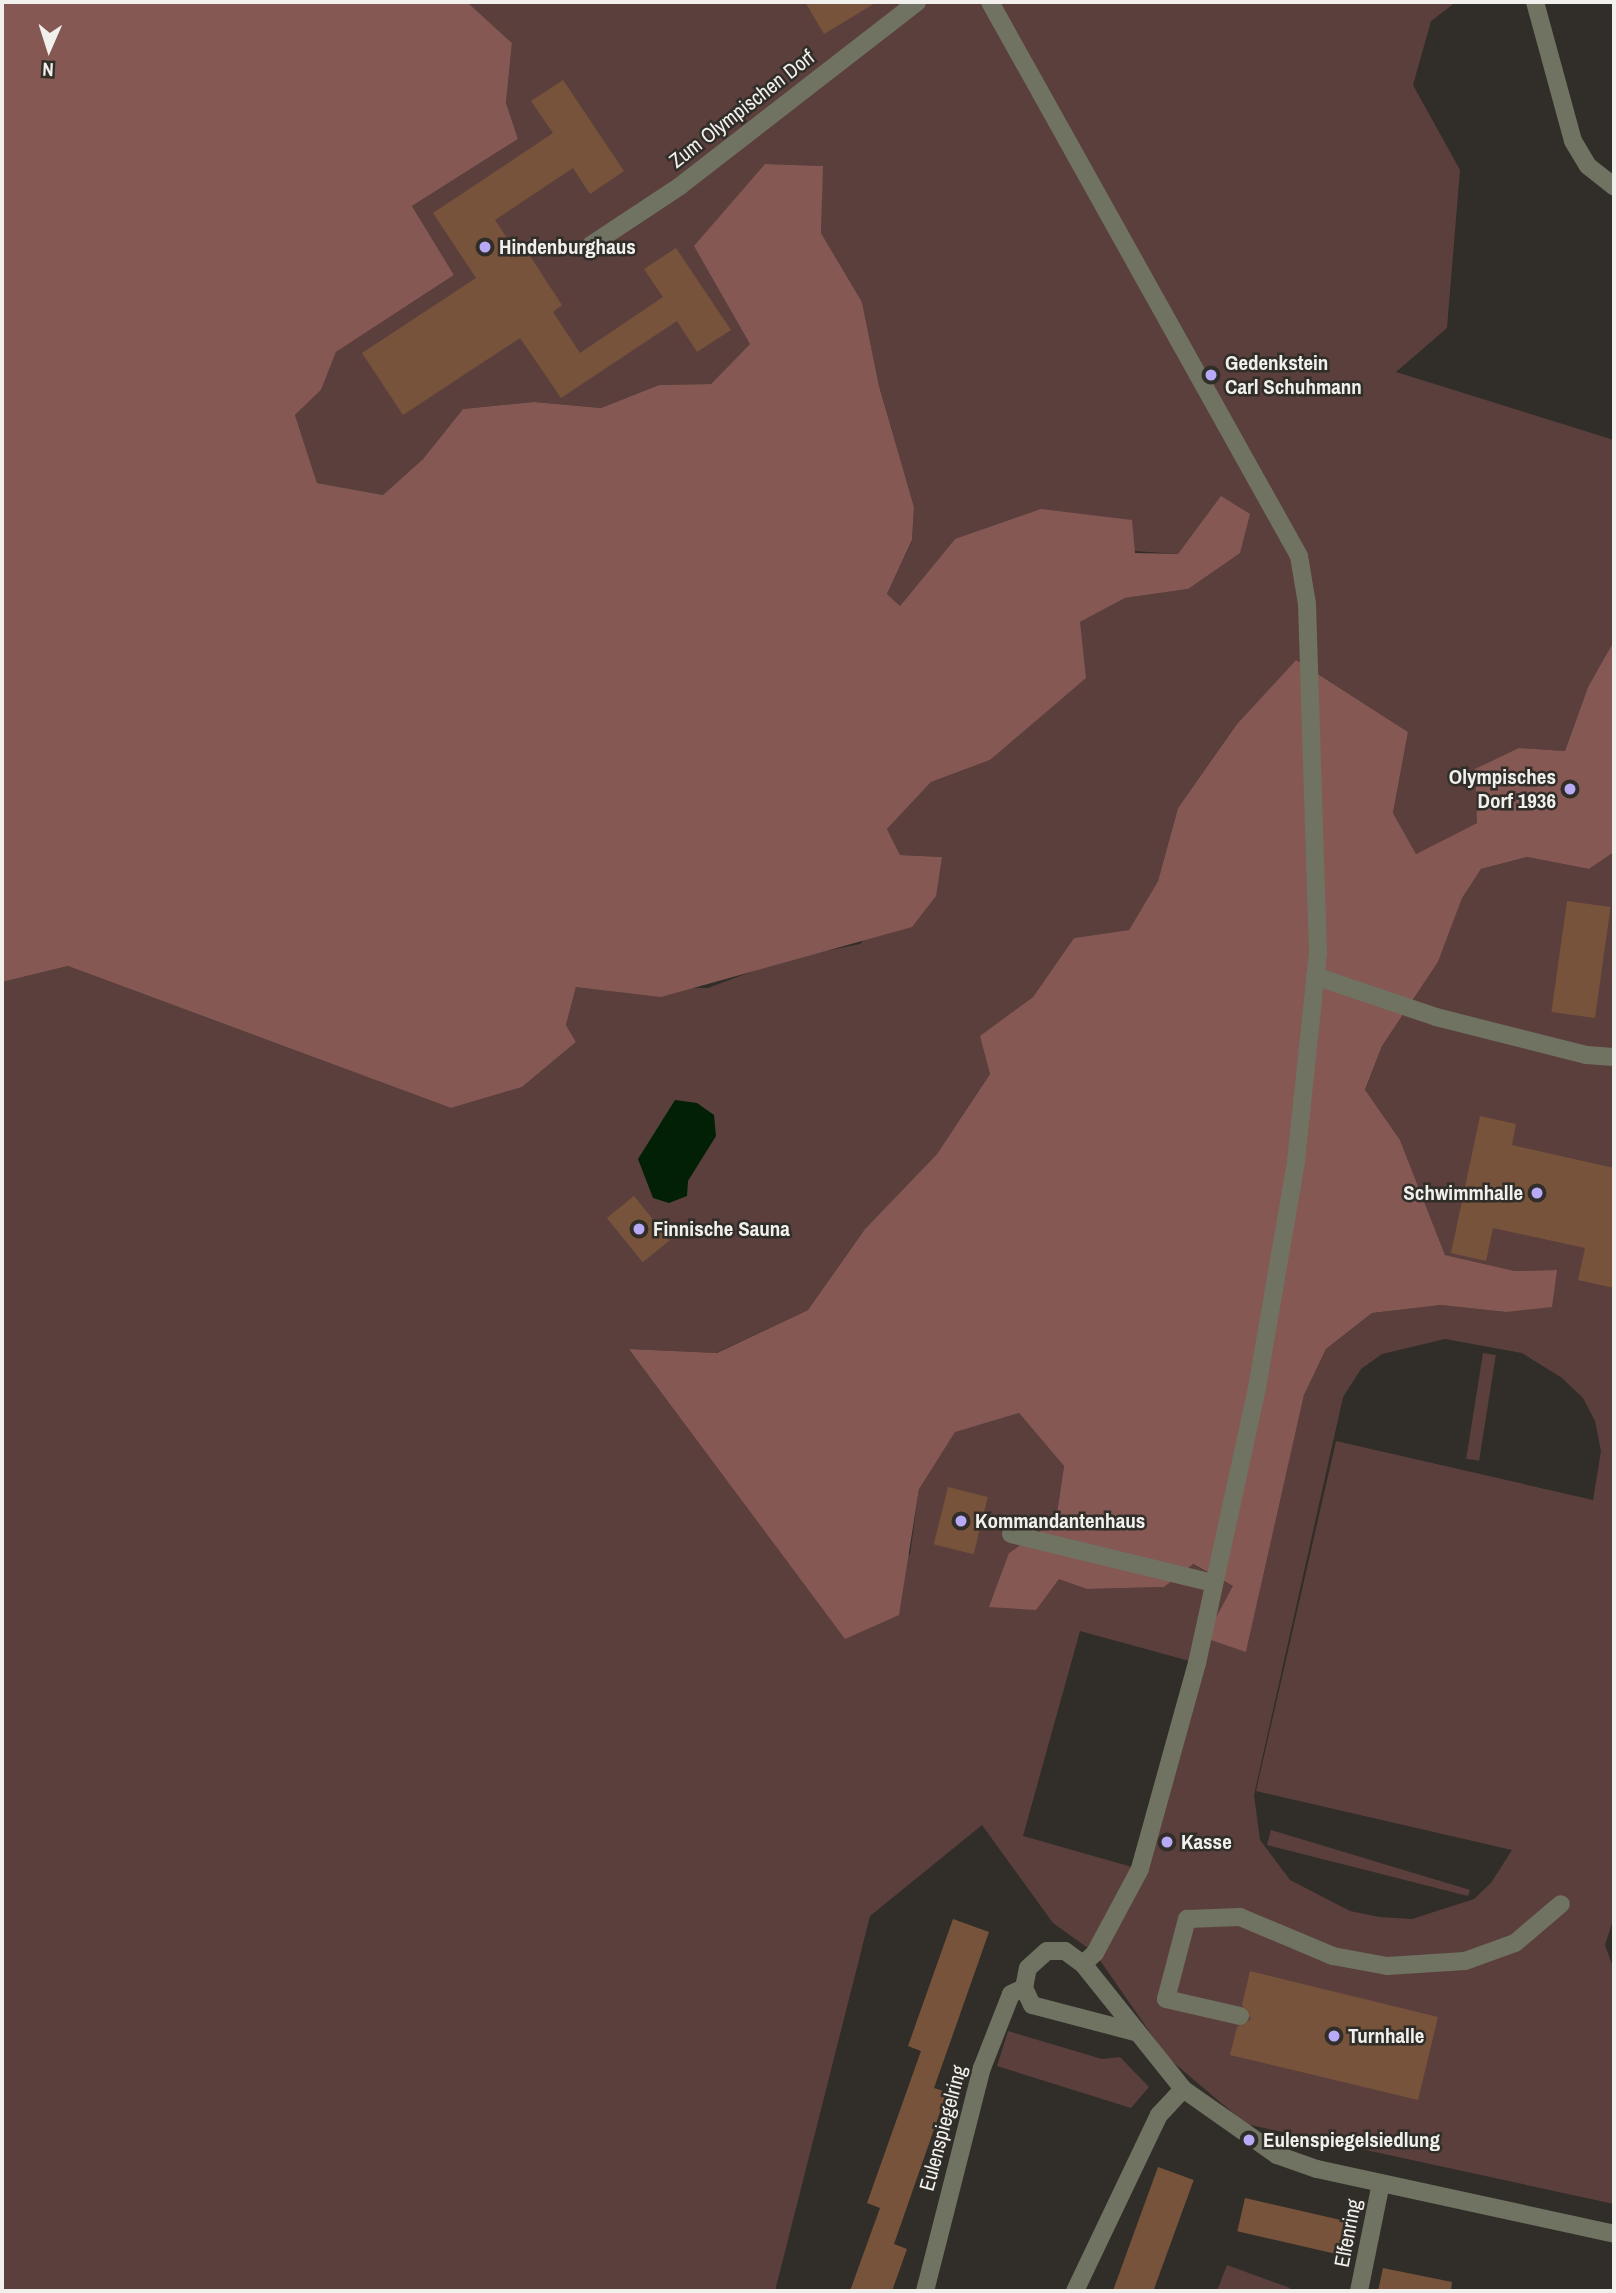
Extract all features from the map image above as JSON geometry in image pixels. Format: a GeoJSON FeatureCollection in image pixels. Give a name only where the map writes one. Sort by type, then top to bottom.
{"type":"FeatureCollection","features":[{"type":"Feature","properties":{"kind":"street","name":"Zum Olympischen Dorf"},"geometry":{"type":"LineString","coordinates":[[591,245],[680,186],[917,2]]}},
{"type":"Feature","properties":{"kind":"street"},"geometry":{"type":"LineString","coordinates":[[990,2],[1299,556],[1307,604],[1315,976],[1296,1162],[1256,1388],[1197,1663],[1140,1869],[1095,1953],[1083,1964],[1183,2089],[1277,2155],[1381,2183],[1614,2234]]}},
{"type":"Feature","properties":{"kind":"street"},"geometry":{"type":"LineString","coordinates":[[1535,2],[1573,141],[1588,166],[1614,186]]}},
{"type":"Feature","properties":{"kind":"street"},"geometry":{"type":"LineString","coordinates":[[1315,976],[1436,1017],[1586,1055],[1614,1057]]}},
{"type":"Feature","properties":{"kind":"street"},"geometry":{"type":"LineString","coordinates":[[1011,1534],[1213,1583]]}},
{"type":"Feature","properties":{"kind":"street"},"geometry":{"type":"LineString","coordinates":[[1240,2016],[1166,1999],[1187,1919],[1240,1917],[1333,1956],[1387,1966],[1465,1961],[1515,1943],[1561,1904]]}},
{"type":"Feature","properties":{"kind":"street","name":"Eulenspiegelring"},"geometry":{"type":"LineString","coordinates":[[925,2291],[982,2068],[1011,1994],[1024,1987],[1038,1954],[1065,1951],[1083,1964]]}},
{"type":"Feature","properties":{"kind":"street"},"geometry":{"type":"LineString","coordinates":[[1024,1987],[1032,2005],[1050,2014],[1135,2032]]}},
{"type":"Feature","properties":{"kind":"street"},"geometry":{"type":"LineString","coordinates":[[1075,2291],[1159,2115],[1183,2089]]}},
{"type":"Feature","properties":{"kind":"street","name":"Elfenring"},"geometry":{"type":"LineString","coordinates":[[1359,2291],[1381,2183]]}},
{"type":"Feature","properties":{"kind":"shaded area"},"geometry":{"type":"Polygon","coordinates":[[[2,2],[467,2],[512,43],[506,103],[518,139],[412,206],[454,275],[336,352],[321,390],[295,415],[317,483],[383,495],[423,459],[463,409],[534,402],[601,408],[659,385],[711,384],[750,344],[694,246],[765,164],[823,166],[821,233],[862,302],[879,386],[914,507],[912,540],[887,594],[900,606],[955,539],[1041,509],[1132,520],[1135,553],[1178,554],[1221,496],[1250,514],[1240,553],[1188,589],[1125,598],[1080,622],[1086,678],[990,760],[931,782],[887,829],[900,855],[942,857],[936,896],[912,927],[661,997],[576,987],[566,1025],[576,1042],[522,1087],[451,1108],[68,966],[2,982],[2,2]]]}},
{"type":"Feature","properties":{"kind":"shaded area"},"geometry":{"type":"Polygon","coordinates":[[[467,2],[1456,2],[1431,21],[1413,85],[1460,170],[1447,328],[1396,372],[1614,440],[1614,641],[1588,687],[1565,751],[1519,748],[1477,823],[1416,854],[1393,813],[1408,732],[1296,660],[1237,724],[1178,808],[1158,881],[1129,930],[1074,938],[1033,997],[981,1036],[990,1074],[937,1154],[865,1229],[808,1310],[716,1353],[630,1349],[910,1555],[919,1488],[955,1431],[1019,1413],[1064,1466],[1056,1520],[1009,1553],[1087,1589],[1163,1587],[1192,1564],[1233,1586],[1246,1652],[1304,1395],[1326,1349],[1372,1313],[1441,1305],[1506,1312],[1557,1270],[1515,1271],[1445,1255],[1400,1140],[1365,1091],[1382,1046],[1438,962],[1462,897],[1481,869],[1527,857],[1589,869],[1614,852],[1614,1917],[1605,1945],[1614,1970],[1614,2204],[1246,2124],[1167,2057],[1095,1953],[1053,1923],[982,1825],[870,1916],[775,2291],[2,2291],[2,982],[68,966],[451,1108],[522,1087],[576,1042],[566,1025],[576,987],[708,988],[785,959],[860,944],[942,857],[900,855],[887,829],[931,782],[990,760],[1031,721],[1080,622],[1125,598],[1188,589],[1178,554],[955,539],[900,606],[887,594],[912,541],[914,507],[879,386],[862,302],[821,233],[822,166],[765,164],[750,344],[711,384],[659,385],[601,408],[534,402],[463,409],[423,459],[383,495],[317,483],[295,415],[321,390],[336,352],[454,275],[412,206],[518,139],[506,103],[512,43],[467,2]],[[1445,1339],[1382,1354],[1361,1369],[1343,1397],[1254,1795],[1260,1840],[1290,1880],[1350,1911],[1379,1917],[1412,1919],[1474,1899],[1491,1883],[1512,1850],[1256,1791],[1336,1441],[1593,1500],[1601,1451],[1595,1421],[1583,1398],[1562,1378],[1522,1353],[1445,1339]],[[1080,1631],[1023,1836],[1139,1869],[1197,1663],[1080,1631]]]}},
{"type":"Feature","properties":{"kind":"shaded area"},"geometry":{"type":"Polygon","coordinates":[[[1614,641],[1614,852],[1589,869],[1527,857],[1481,869],[1462,898],[1438,962],[1382,1046],[1365,1090],[1400,1140],[1445,1255],[1515,1271],[1557,1270],[1552,1307],[1506,1312],[1441,1305],[1372,1313],[1326,1349],[1304,1395],[1246,1652],[1205,1638],[1233,1586],[1193,1564],[1164,1587],[1087,1589],[1059,1579],[1036,1610],[989,1607],[1009,1553],[1056,1520],[1064,1466],[1019,1413],[955,1432],[919,1489],[899,1615],[845,1639],[629,1349],[717,1353],[808,1310],[865,1229],[937,1154],[990,1074],[980,1036],[1033,997],[1074,938],[1129,930],[1158,881],[1178,808],[1237,724],[1296,660],[1408,732],[1393,813],[1416,854],[1477,823],[1475,769],[1519,748],[1565,751],[1588,687],[1614,641]]]}},
{"type":"Feature","properties":{"kind":"shaded area"},"geometry":{"type":"Polygon","coordinates":[[[675,1100],[697,1103],[714,1115],[716,1136],[688,1181],[687,1196],[669,1203],[653,1198],[638,1159],[675,1100]]]}},
{"type":"Feature","properties":{"kind":"shaded area"},"geometry":{"type":"Polygon","coordinates":[[[1483,1353],[1496,1355],[1479,1461],[1466,1459],[1483,1353]]]}},
{"type":"Feature","properties":{"kind":"shaded area"},"geometry":{"type":"Polygon","coordinates":[[[1271,1830],[1470,1890],[1468,1896],[1267,1845],[1271,1830]]]}},
{"type":"Feature","properties":{"kind":"shaded area"},"geometry":{"type":"Polygon","coordinates":[[[1008,2031],[1102,2059],[1120,2057],[1149,2087],[1131,2108],[997,2066],[1008,2031]]]}},
{"type":"Feature","properties":{"kind":"shaded area"},"geometry":{"type":"Polygon","coordinates":[[[1227,2265],[1290,2288],[1288,2291],[1217,2291],[1227,2265]]]}},
{"type":"Feature","properties":{"kind":"building"},"geometry":{"type":"Polygon","coordinates":[[[805,2],[877,2],[824,34],[805,2]]]}},
{"type":"Feature","properties":{"kind":"building","name":"Hindenburghaus"},"geometry":{"type":"Polygon","coordinates":[[[563,80],[624,171],[590,194],[573,168],[495,220],[516,252],[524,247],[562,305],[553,312],[580,353],[663,297],[644,269],[676,248],[731,330],[697,352],[677,321],[561,398],[520,338],[403,415],[362,353],[476,278],[433,213],[553,133],[531,101],[563,80]]]}},
{"type":"Feature","properties":{"kind":"building"},"geometry":{"type":"Polygon","coordinates":[[[1567,901],[1611,907],[1595,1018],[1551,1012],[1567,901]]]}},
{"type":"Feature","properties":{"kind":"building","name":"Schwimmhalle"},"geometry":{"type":"Polygon","coordinates":[[[1480,1116],[1516,1124],[1512,1145],[1614,1168],[1614,1288],[1578,1280],[1585,1248],[1493,1228],[1486,1261],[1451,1253],[1480,1116]]]}},
{"type":"Feature","properties":{"kind":"building","name":"Finnische Sauna"},"geometry":{"type":"Polygon","coordinates":[[[634,1196],[670,1240],[643,1262],[607,1218],[634,1196]]]}},
{"type":"Feature","properties":{"kind":"building","name":"Kommandantenhaus"},"geometry":{"type":"Polygon","coordinates":[[[948,1487],[988,1497],[974,1554],[934,1544],[948,1487]]]}},
{"type":"Feature","properties":{"kind":"building"},"geometry":{"type":"Polygon","coordinates":[[[953,1919],[989,1932],[934,2088],[947,2092],[894,2244],[907,2249],[892,2291],[850,2291],[880,2208],[867,2203],[921,2051],[908,2046],[953,1919]]]}},
{"type":"Feature","properties":{"kind":"building","name":"Turnhalle"},"geometry":{"type":"Polygon","coordinates":[[[1250,1971],[1438,2017],[1418,2100],[1230,2055],[1237,2027],[1251,2019],[1242,2005],[1250,1971]]]}},
{"type":"Feature","properties":{"kind":"building"},"geometry":{"type":"Polygon","coordinates":[[[1158,2167],[1194,2180],[1153,2291],[1113,2291],[1158,2167]]]}},
{"type":"Feature","properties":{"kind":"building"},"geometry":{"type":"Polygon","coordinates":[[[1245,2198],[1357,2224],[1349,2257],[1237,2231],[1245,2198]]]}},
{"type":"Feature","properties":{"kind":"building"},"geometry":{"type":"Polygon","coordinates":[[[1383,2268],[1452,2282],[1451,2291],[1378,2291],[1383,2268]]]}},
{"type":"Feature","properties":{"kind":"place","name":"Hindenburghaus"},"geometry":{"type":"Point","coordinates":[485,247]}},
{"type":"Feature","properties":{"kind":"place","name":"Gedenkstein Carl Schuhmann"},"geometry":{"type":"Point","coordinates":[1211,375]}},
{"type":"Feature","properties":{"kind":"place","name":"Olympisches Dorf 1936"},"geometry":{"type":"Point","coordinates":[1570,789]}},
{"type":"Feature","properties":{"kind":"place","name":"Schwimmhalle"},"geometry":{"type":"Point","coordinates":[1537,1193]}},
{"type":"Feature","properties":{"kind":"place","name":"Finnische Sauna"},"geometry":{"type":"Point","coordinates":[639,1229]}},
{"type":"Feature","properties":{"kind":"place","name":"Kommandantenhaus"},"geometry":{"type":"Point","coordinates":[961,1521]}},
{"type":"Feature","properties":{"kind":"place","name":"Kasse"},"geometry":{"type":"Point","coordinates":[1167,1842]}},
{"type":"Feature","properties":{"kind":"place","name":"Turnhalle"},"geometry":{"type":"Point","coordinates":[1334,2036]}},
{"type":"Feature","properties":{"kind":"place","name":"Eulenspiegelsiedlung"},"geometry":{"type":"Point","coordinates":[1249,2140]}}]}
